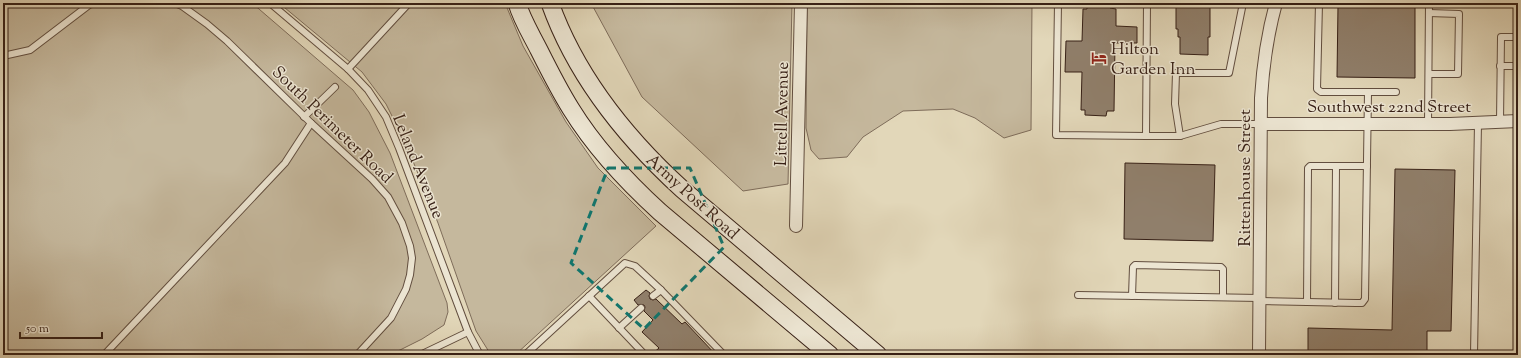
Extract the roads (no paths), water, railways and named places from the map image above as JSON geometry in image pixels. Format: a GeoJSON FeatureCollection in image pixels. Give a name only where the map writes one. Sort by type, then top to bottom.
{"type":"FeatureCollection","features":[{"type":"Feature","properties":{"kind":"main road","name":"Army Post Road"},"geometry":{"type":"LineString","coordinates":[[517,3],[522,18],[554,80],[571,109],[590,137],[612,164],[634,188],[660,212],[830,355]]}},
{"type":"Feature","properties":{"kind":"main road","name":"Army Post Road"},"geometry":{"type":"LineString","coordinates":[[550,3],[570,49],[588,81],[630,138],[655,165],[878,355]]}},
{"type":"Feature","properties":{"kind":"street","name":"Littell Avenue"},"geometry":{"type":"LineString","coordinates":[[796,226],[801,3]]}},
{"type":"Feature","properties":{"kind":"street","name":"Rittenhouse Street"},"geometry":{"type":"LineString","coordinates":[[1259,355],[1261,124],[1264,60],[1269,30],[1276,3]]}},
{"type":"Feature","properties":{"kind":"street","name":"Southwest 22nd Street"},"geometry":{"type":"LineString","coordinates":[[1261,124],[1428,124],[1518,121]]}},
{"type":"Feature","properties":{"kind":"lane"},"geometry":{"type":"LineString","coordinates":[[3,56],[30,50],[89,5],[96,3]]}},
{"type":"Feature","properties":{"kind":"lane","name":"South Perimeter Road"},"geometry":{"type":"LineString","coordinates":[[175,3],[182,6],[222,37],[304,117],[372,179],[388,197],[402,222],[410,246],[412,258],[410,275],[406,289],[391,318],[357,355]]}},
{"type":"Feature","properties":{"kind":"lane","name":"Leland Avenue"},"geometry":{"type":"LineString","coordinates":[[270,3],[358,78],[376,101],[393,132],[468,332],[480,355]]}},
{"type":"Feature","properties":{"kind":"lane"},"geometry":{"type":"LineString","coordinates":[[348,69],[409,3]]}},
{"type":"Feature","properties":{"kind":"lane"},"geometry":{"type":"LineString","coordinates":[[1058,3],[1056,135],[1180,136],[1221,124],[1261,124]]}},
{"type":"Feature","properties":{"kind":"lane"},"geometry":{"type":"LineString","coordinates":[[1146,136],[1147,3]]}},
{"type":"Feature","properties":{"kind":"lane"},"geometry":{"type":"LineString","coordinates":[[1180,136],[1175,104],[1176,73],[1229,73],[1243,3]]}},
{"type":"Feature","properties":{"kind":"lane"},"geometry":{"type":"LineString","coordinates":[[1319,3],[1317,88],[1320,92],[1396,92]]}},
{"type":"Feature","properties":{"kind":"lane"},"geometry":{"type":"LineString","coordinates":[[1428,124],[1429,3]]}},
{"type":"Feature","properties":{"kind":"lane"},"geometry":{"type":"LineString","coordinates":[[1429,13],[1460,14],[1458,74],[1429,74]]}},
{"type":"Feature","properties":{"kind":"lane"},"geometry":{"type":"LineString","coordinates":[[1500,122],[1501,37],[1518,37]]}},
{"type":"Feature","properties":{"kind":"lane"},"geometry":{"type":"LineString","coordinates":[[1500,66],[1518,66]]}},
{"type":"Feature","properties":{"kind":"lane"},"geometry":{"type":"LineString","coordinates":[[304,117],[335,87]]}},
{"type":"Feature","properties":{"kind":"lane"},"geometry":{"type":"LineString","coordinates":[[1078,296],[1223,297],[1307,302],[1362,303],[1365,299],[1368,92]]}},
{"type":"Feature","properties":{"kind":"lane"},"geometry":{"type":"LineString","coordinates":[[104,355],[285,163],[311,123]]}},
{"type":"Feature","properties":{"kind":"lane"},"geometry":{"type":"LineString","coordinates":[[1474,355],[1478,123]]}},
{"type":"Feature","properties":{"kind":"lane"},"geometry":{"type":"LineString","coordinates":[[1307,302],[1308,168],[1310,166],[1367,166]]}},
{"type":"Feature","properties":{"kind":"lane"},"geometry":{"type":"LineString","coordinates":[[1335,303],[1336,166]]}},
{"type":"Feature","properties":{"kind":"lane"},"geometry":{"type":"LineString","coordinates":[[525,355],[625,263],[635,266],[661,290],[724,355]]}},
{"type":"Feature","properties":{"kind":"lane"},"geometry":{"type":"LineString","coordinates":[[1132,296],[1133,267],[1135,265],[1143,265],[1221,267],[1223,269],[1223,297]]}},
{"type":"Feature","properties":{"kind":"lane"},"geometry":{"type":"LineString","coordinates":[[654,296],[661,290]]}},
{"type":"Feature","properties":{"kind":"lane"},"geometry":{"type":"LineString","coordinates":[[589,296],[645,355]]}},
{"type":"Feature","properties":{"kind":"lane"},"geometry":{"type":"LineString","coordinates":[[619,328],[641,308]]}},
{"type":"Feature","properties":{"kind":"lane"},"geometry":{"type":"LineString","coordinates":[[420,355],[468,332]]}},
{"type":"Feature","properties":{"kind":"place","name":"Hilton Garden Inn"},"geometry":{"type":"Point","coordinates":[1099,58]}}]}
